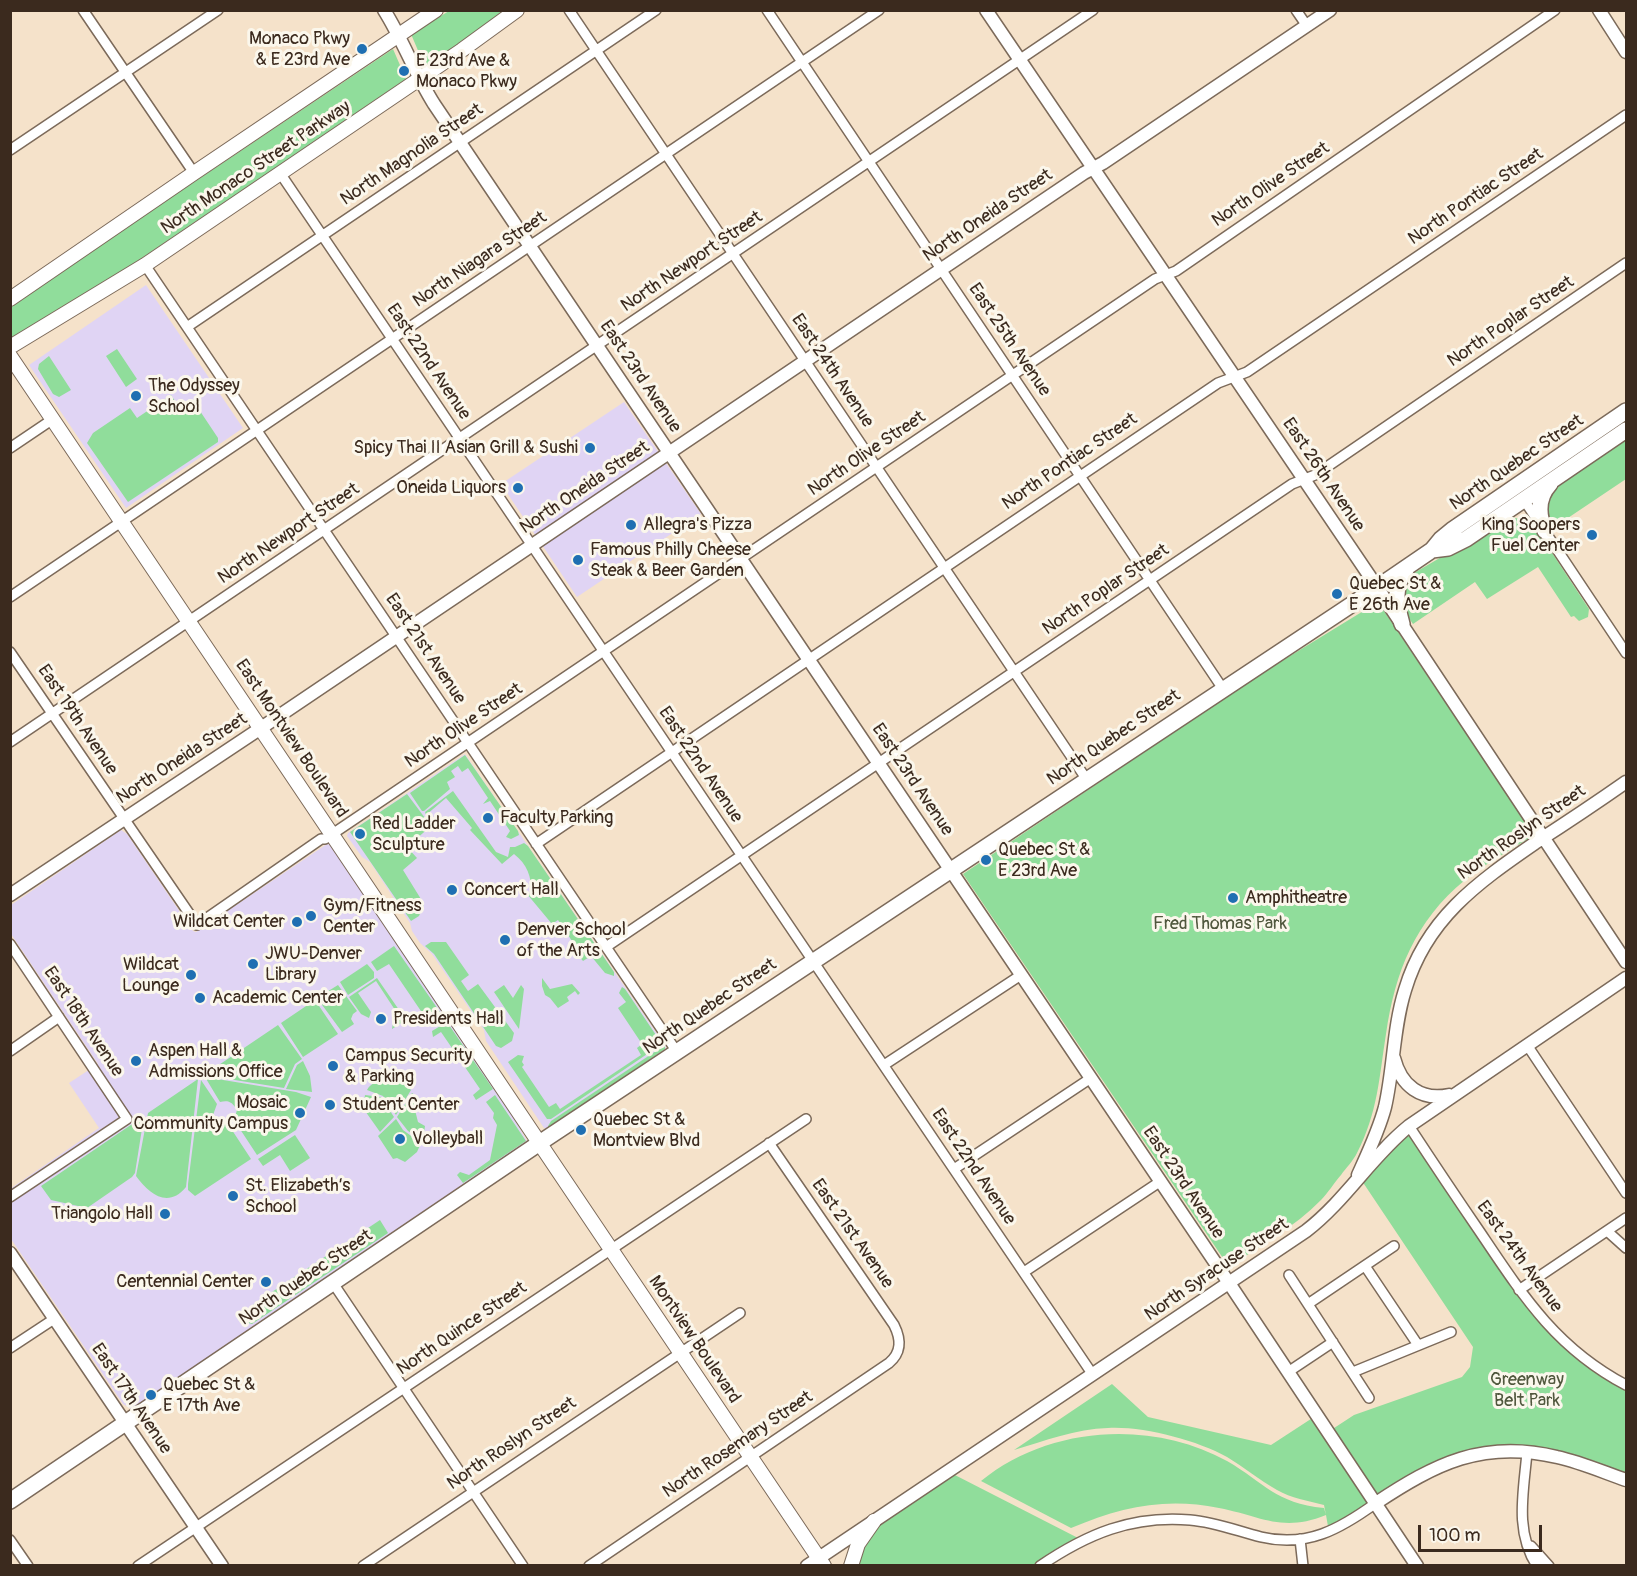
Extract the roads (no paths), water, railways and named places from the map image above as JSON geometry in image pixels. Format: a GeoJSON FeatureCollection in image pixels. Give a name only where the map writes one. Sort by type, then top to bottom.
{"type":"FeatureCollection","features":[{"type":"Feature","properties":{"kind":"main road","name":"North Monaco Street Parkway"},"geometry":{"type":"LineString","coordinates":[[10,299],[436,10]]}},
{"type":"Feature","properties":{"kind":"main road","name":"North Monaco Street Parkway"},"geometry":{"type":"LineString","coordinates":[[10,347],[145,265],[420,79],[517,10]]}},
{"type":"Feature","properties":{"kind":"main road","name":"East Montview Boulevard"},"geometry":{"type":"LineString","coordinates":[[10,356],[541,1142]]}},
{"type":"Feature","properties":{"kind":"main road","name":"North Quebec Street"},"geometry":{"type":"LineString","coordinates":[[10,1501],[541,1142],[1409,566],[1432,550],[1441,538],[1626,411]]}},
{"type":"Feature","properties":{"kind":"main road","name":"North Quebec Street"},"geometry":{"type":"LineString","coordinates":[[1432,550],[1448,548],[1460,543],[1626,430]]}},
{"type":"Feature","properties":{"kind":"main road"},"geometry":{"type":"LineString","coordinates":[[1524,500],[1524,489],[1534,474]]}},
{"type":"Feature","properties":{"kind":"main road"},"geometry":{"type":"LineString","coordinates":[[1545,531],[1540,517],[1541,498],[1544,490],[1560,476]]}},
{"type":"Feature","properties":{"kind":"main road"},"geometry":{"type":"LineString","coordinates":[[1402,624],[1396,604],[1396,595],[1400,580],[1409,566]]}},
{"type":"Feature","properties":{"kind":"main road","name":"Montview Boulevard"},"geometry":{"type":"LineString","coordinates":[[541,1142],[822,1561]]}},
{"type":"Feature","properties":{"kind":"main road"},"geometry":{"type":"LineString","coordinates":[[851,1566],[858,1544],[874,1521]]}},
{"type":"Feature","properties":{"kind":"street"},"geometry":{"type":"LineString","coordinates":[[84,10],[194,173]]}},
{"type":"Feature","properties":{"kind":"street"},"geometry":{"type":"LineString","coordinates":[[10,150],[218,10]]}},
{"type":"Feature","properties":{"kind":"street","name":"East 23rd Avenue"},"geometry":{"type":"LineString","coordinates":[[384,10],[399,34],[420,79],[460,142],[1161,1181],[1417,1566]]}},
{"type":"Feature","properties":{"kind":"street","name":"East 24th Avenue"},"geometry":{"type":"LineString","coordinates":[[569,10],[1087,780]]}},
{"type":"Feature","properties":{"kind":"street","name":"North Magnolia Street"},"geometry":{"type":"LineString","coordinates":[[187,327],[656,10]]}},
{"type":"Feature","properties":{"kind":"street","name":"East 25th Avenue"},"geometry":{"type":"LineString","coordinates":[[767,10],[1223,689]]}},
{"type":"Feature","properties":{"kind":"street","name":"North Niagara Street"},"geometry":{"type":"LineString","coordinates":[[10,597],[879,10]]}},
{"type":"Feature","properties":{"kind":"street","name":"East 26th Avenue"},"geometry":{"type":"LineString","coordinates":[[986,10],[1402,624],[1626,962]]}},
{"type":"Feature","properties":{"kind":"street","name":"North Newport Street"},"geometry":{"type":"LineString","coordinates":[[10,742],[1093,10]]}},
{"type":"Feature","properties":{"kind":"street"},"geometry":{"type":"LineString","coordinates":[[1296,10],[1307,26]]}},
{"type":"Feature","properties":{"kind":"street","name":"North Oneida Street"},"geometry":{"type":"LineString","coordinates":[[10,895],[1330,10]]}},
{"type":"Feature","properties":{"kind":"street","name":"North Olive Street"},"geometry":{"type":"LineString","coordinates":[[197,925],[321,838],[325,839],[333,834],[1155,279],[1176,271],[1555,10]]}},
{"type":"Feature","properties":{"kind":"street"},"geometry":{"type":"LineString","coordinates":[[1599,10],[1626,52]]}},
{"type":"Feature","properties":{"kind":"street","name":"North Pontiac Street"},"geometry":{"type":"LineString","coordinates":[[536,843],[1080,475],[1218,383],[1247,372],[1626,115]]}},
{"type":"Feature","properties":{"kind":"street","name":"East 22nd Avenue"},"geometry":{"type":"LineString","coordinates":[[280,173],[1093,1375]]}},
{"type":"Feature","properties":{"kind":"street","name":"North Poplar Street"},"geometry":{"type":"LineString","coordinates":[[606,947],[1292,484],[1315,475],[1626,263]]}},
{"type":"Feature","properties":{"kind":"street","name":"East 21st Avenue"},"geometry":{"type":"LineString","coordinates":[[145,265],[677,1052]]}},
{"type":"Feature","properties":{"kind":"street"},"geometry":{"type":"LineString","coordinates":[[10,448],[53,418]]}},
{"type":"Feature","properties":{"kind":"street"},"geometry":{"type":"LineString","coordinates":[[1524,500],[1626,653]]}},
{"type":"Feature","properties":{"kind":"street","name":"East 19th Avenue"},"geometry":{"type":"LineString","coordinates":[[10,652],[197,925]]}},
{"type":"Feature","properties":{"kind":"street","name":"North Roslyn Street"},"geometry":{"type":"LineString","coordinates":[[1352,1187],[1380,1121],[1390,1079],[1405,988],[1415,962],[1432,932],[1454,905],[1476,885],[1626,782]]}},
{"type":"Feature","properties":{"kind":"street","name":"East 18th Avenue"},"geometry":{"type":"LineString","coordinates":[[10,944],[127,1119],[10,1197]]}},
{"type":"Feature","properties":{"kind":"street"},"geometry":{"type":"LineString","coordinates":[[884,1065],[1021,975]]}},
{"type":"Feature","properties":{"kind":"street","name":"North Syracuse Street"},"geometry":{"type":"LineString","coordinates":[[807,1566],[822,1561],[874,1521],[1306,1231],[1331,1211],[1385,1149],[1409,1126],[1626,978]]}},
{"type":"Feature","properties":{"kind":"street"},"geometry":{"type":"LineString","coordinates":[[10,1051],[59,1017]]}},
{"type":"Feature","properties":{"kind":"street"},"geometry":{"type":"LineString","coordinates":[[1527,1045],[1626,1193]]}},
{"type":"Feature","properties":{"kind":"street"},"geometry":{"type":"LineString","coordinates":[[1393,1054],[1400,1076],[1414,1091],[1432,1097],[1454,1094]]}},
{"type":"Feature","properties":{"kind":"street"},"geometry":{"type":"LineString","coordinates":[[954,1169],[1091,1078]]}},
{"type":"Feature","properties":{"kind":"street","name":"North Quince Street"},"geometry":{"type":"LineString","coordinates":[[138,1566],[806,1119]]}},
{"type":"Feature","properties":{"kind":"street","name":"East 24th Avenue"},"geometry":{"type":"LineString","coordinates":[[1409,1126],[1519,1290],[1543,1321],[1569,1346],[1626,1385]]}},
{"type":"Feature","properties":{"kind":"street","name":"East 21st Avenue"},"geometry":{"type":"LineString","coordinates":[[769,1143],[894,1325],[898,1333],[899,1347]]}},
{"type":"Feature","properties":{"kind":"street"},"geometry":{"type":"LineString","coordinates":[[1024,1272],[1161,1181]]}},
{"type":"Feature","properties":{"kind":"street"},"geometry":{"type":"LineString","coordinates":[[1519,1290],[1626,1218]]}},
{"type":"Feature","properties":{"kind":"street"},"geometry":{"type":"LineString","coordinates":[[1607,1231],[1626,1248]]}},
{"type":"Feature","properties":{"kind":"street"},"geometry":{"type":"LineString","coordinates":[[1308,1304],[1394,1246]]}},
{"type":"Feature","properties":{"kind":"street","name":"East 17th Avenue"},"geometry":{"type":"LineString","coordinates":[[10,1253],[222,1566]]}},
{"type":"Feature","properties":{"kind":"street"},"geometry":{"type":"LineString","coordinates":[[1365,1266],[1418,1346]]}},
{"type":"Feature","properties":{"kind":"street"},"geometry":{"type":"LineString","coordinates":[[1289,1275],[1369,1398]]}},
{"type":"Feature","properties":{"kind":"street"},"geometry":{"type":"LineString","coordinates":[[333,1283],[523,1566]]}},
{"type":"Feature","properties":{"kind":"street","name":"North Roslyn Street"},"geometry":{"type":"LineString","coordinates":[[363,1566],[740,1313]]}},
{"type":"Feature","properties":{"kind":"street"},"geometry":{"type":"LineString","coordinates":[[10,1348],[54,1319]]}},
{"type":"Feature","properties":{"kind":"street"},"geometry":{"type":"LineString","coordinates":[[1353,1372],[1451,1332]]}},
{"type":"Feature","properties":{"kind":"street"},"geometry":{"type":"LineString","coordinates":[[1288,1372],[1333,1342]]}},
{"type":"Feature","properties":{"kind":"street","name":"North Rosemary Street"},"geometry":{"type":"LineString","coordinates":[[589,1566],[889,1363],[898,1354],[899,1347]]}},
{"type":"Feature","properties":{"kind":"street"},"geometry":{"type":"LineString","coordinates":[[1040,1566],[1082,1540],[1104,1530],[1161,1519],[1214,1523],[1262,1537],[1283,1540],[1300,1539],[1333,1531],[1418,1475],[1454,1460],[1488,1452],[1527,1452],[1562,1458],[1626,1480]]}},
{"type":"Feature","properties":{"kind":"street"},"geometry":{"type":"LineString","coordinates":[[1527,1452],[1522,1514],[1524,1537],[1537,1566]]}},
{"type":"Feature","properties":{"kind":"street"},"geometry":{"type":"LineString","coordinates":[[1524,1537],[1549,1566]]}},
{"type":"Feature","properties":{"kind":"street"},"geometry":{"type":"LineString","coordinates":[[1300,1539],[1303,1566]]}},
{"type":"Feature","properties":{"kind":"street"},"geometry":{"type":"LineString","coordinates":[[10,1540],[28,1566]]}},
{"type":"Feature","properties":{"kind":"place","name":"Monaco Pkwy & E 23rd Ave"},"geometry":{"type":"Point","coordinates":[362,49]}},
{"type":"Feature","properties":{"kind":"place","name":"E 23rd Ave & Monaco Pkwy"},"geometry":{"type":"Point","coordinates":[404,71]}},
{"type":"Feature","properties":{"kind":"place","name":"The Odyssey School"},"geometry":{"type":"Point","coordinates":[136,396]}},
{"type":"Feature","properties":{"kind":"place","name":"Spicy Thai II Asian Grill & Sushi"},"geometry":{"type":"Point","coordinates":[590,448]}},
{"type":"Feature","properties":{"kind":"place","name":"Oneida Liquors"},"geometry":{"type":"Point","coordinates":[518,488]}},
{"type":"Feature","properties":{"kind":"place","name":"Allegra's Pizza"},"geometry":{"type":"Point","coordinates":[631,525]}},
{"type":"Feature","properties":{"kind":"place","name":"King Soopers Fuel Center"},"geometry":{"type":"Point","coordinates":[1592,535]}},
{"type":"Feature","properties":{"kind":"place","name":"Famous Philly Cheese Steak & Beer Garden"},"geometry":{"type":"Point","coordinates":[578,560]}},
{"type":"Feature","properties":{"kind":"place","name":"Quebec St & E 26th Ave"},"geometry":{"type":"Point","coordinates":[1337,594]}},
{"type":"Feature","properties":{"kind":"place","name":"Faculty Parking"},"geometry":{"type":"Point","coordinates":[488,818]}},
{"type":"Feature","properties":{"kind":"place","name":"Red Ladder Sculpture"},"geometry":{"type":"Point","coordinates":[360,834]}},
{"type":"Feature","properties":{"kind":"place","name":"Quebec St & E 23rd Ave"},"geometry":{"type":"Point","coordinates":[986,860]}},
{"type":"Feature","properties":{"kind":"place","name":"Concert Hall"},"geometry":{"type":"Point","coordinates":[452,890]}},
{"type":"Feature","properties":{"kind":"place","name":"Amphitheatre"},"geometry":{"type":"Point","coordinates":[1233,898]}},
{"type":"Feature","properties":{"kind":"place","name":"Gym/Fitness Center"},"geometry":{"type":"Point","coordinates":[311,916]}},
{"type":"Feature","properties":{"kind":"place","name":"Wildcat Center"},"geometry":{"type":"Point","coordinates":[297,922]}},
{"type":"Feature","properties":{"kind":"place","name":"Denver School of the Arts"},"geometry":{"type":"Point","coordinates":[505,940]}},
{"type":"Feature","properties":{"kind":"place","name":"JWU-Denver Library"},"geometry":{"type":"Point","coordinates":[253,964]}},
{"type":"Feature","properties":{"kind":"place","name":"Wildcat Lounge"},"geometry":{"type":"Point","coordinates":[191,975]}},
{"type":"Feature","properties":{"kind":"place","name":"Academic Center"},"geometry":{"type":"Point","coordinates":[200,998]}},
{"type":"Feature","properties":{"kind":"place","name":"Presidents Hall"},"geometry":{"type":"Point","coordinates":[381,1019]}},
{"type":"Feature","properties":{"kind":"place","name":"Aspen Hall & Admissions Office"},"geometry":{"type":"Point","coordinates":[136,1061]}},
{"type":"Feature","properties":{"kind":"place","name":"Campus Security & Parking"},"geometry":{"type":"Point","coordinates":[333,1066]}},
{"type":"Feature","properties":{"kind":"place","name":"Student Center"},"geometry":{"type":"Point","coordinates":[330,1105]}},
{"type":"Feature","properties":{"kind":"place","name":"Mosaic Community Campus"},"geometry":{"type":"Point","coordinates":[300,1113]}},
{"type":"Feature","properties":{"kind":"place","name":"Quebec St & Montview Blvd"},"geometry":{"type":"Point","coordinates":[581,1130]}},
{"type":"Feature","properties":{"kind":"place","name":"Volleyball"},"geometry":{"type":"Point","coordinates":[400,1139]}},
{"type":"Feature","properties":{"kind":"place","name":"St. Elizabeth’s School"},"geometry":{"type":"Point","coordinates":[233,1196]}},
{"type":"Feature","properties":{"kind":"place","name":"Triangolo Hall"},"geometry":{"type":"Point","coordinates":[165,1214]}},
{"type":"Feature","properties":{"kind":"place","name":"Centennial Center"},"geometry":{"type":"Point","coordinates":[266,1282]}},
{"type":"Feature","properties":{"kind":"place","name":"Quebec St & E 17th Ave"},"geometry":{"type":"Point","coordinates":[151,1395]}},
{"type":"Feature","properties":{"kind":"park label","name":"Fred Thomas Park"},"geometry":{"type":"Point","coordinates":[1220,924]}},
{"type":"Feature","properties":{"kind":"park label","name":"Greenway Belt Park"},"geometry":{"type":"Point","coordinates":[1527,1390]}}]}
